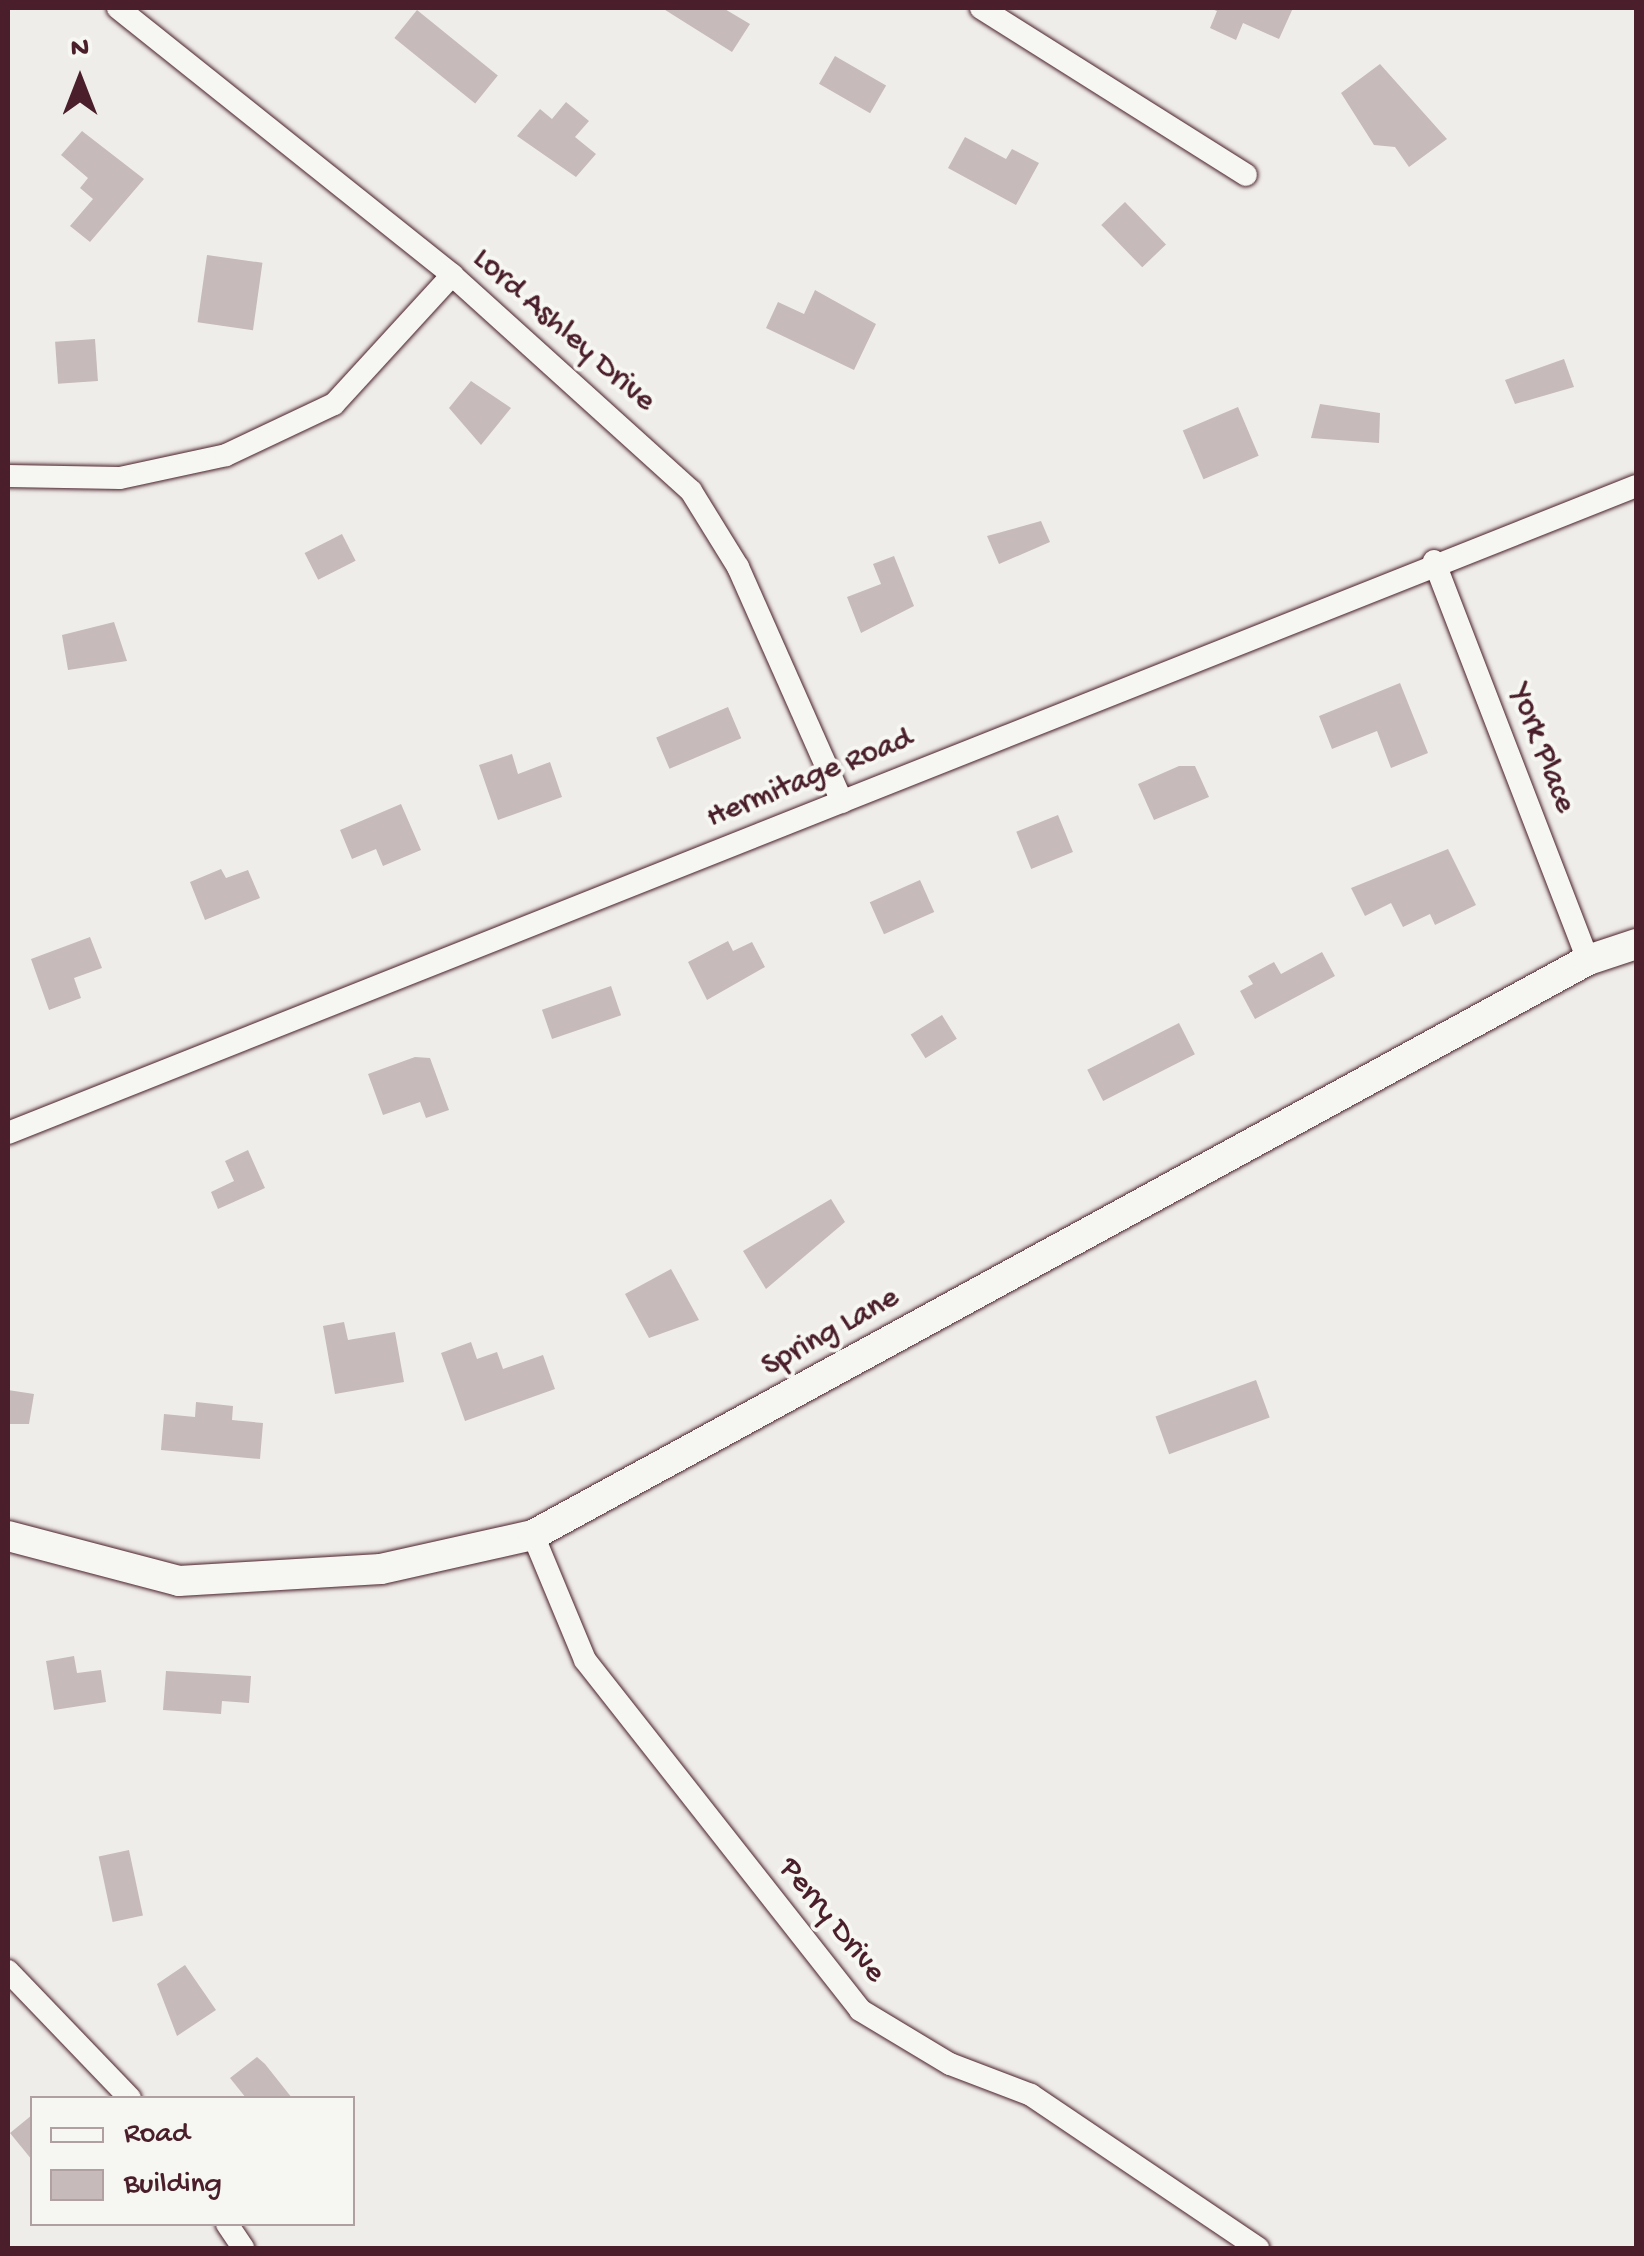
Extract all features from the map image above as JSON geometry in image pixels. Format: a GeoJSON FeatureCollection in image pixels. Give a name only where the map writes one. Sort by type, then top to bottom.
{"type":"FeatureCollection","features":[{"type":"Feature","properties":{"kind":"street","name":"Lord Ashley Drive"},"geometry":{"type":"LineString","coordinates":[[118,8],[452,275],[691,490],[738,567],[842,802]]}},
{"type":"Feature","properties":{"kind":"street"},"geometry":{"type":"LineString","coordinates":[[981,8],[1246,174]]}},
{"type":"Feature","properties":{"kind":"street"},"geometry":{"type":"LineString","coordinates":[[8,476],[120,478],[226,456],[334,404],[452,275]]}},
{"type":"Feature","properties":{"kind":"street","name":"Hermitage Road"},"geometry":{"type":"LineString","coordinates":[[8,1133],[842,802],[1434,561],[1636,486]]}},
{"type":"Feature","properties":{"kind":"street","name":"York Place"},"geometry":{"type":"LineString","coordinates":[[1434,561],[1588,960]]}},
{"type":"Feature","properties":{"kind":"street","name":"Spring Lane"},"geometry":{"type":"LineString","coordinates":[[8,1536],[179,1581],[381,1569],[534,1535],[1588,960],[1636,944]]}},
{"type":"Feature","properties":{"kind":"street","name":"Perry Drive"},"geometry":{"type":"LineString","coordinates":[[534,1535],[585,1660],[860,2010],[950,2064],[1031,2095],[1258,2248]]}},
{"type":"Feature","properties":{"kind":"street"},"geometry":{"type":"LineString","coordinates":[[8,1971],[128,2096]]}},
{"type":"Feature","properties":{"kind":"street"},"geometry":{"type":"LineString","coordinates":[[228,2226],[243,2248]]}},
{"type":"Feature","properties":{"kind":"building"},"geometry":{"type":"Polygon","coordinates":[[[662,8],[723,8],[750,24],[732,52],[662,8]]]}},
{"type":"Feature","properties":{"kind":"building"},"geometry":{"type":"Polygon","coordinates":[[[1209,8],[1293,8],[1279,39],[1243,23],[1236,40],[1210,28],[1217,11],[1209,8]]]}},
{"type":"Feature","properties":{"kind":"building"},"geometry":{"type":"Polygon","coordinates":[[[417,10],[498,75],[475,103],[394,38],[417,10]]]}},
{"type":"Feature","properties":{"kind":"building"},"geometry":{"type":"Polygon","coordinates":[[[835,56],[886,86],[870,113],[819,84],[835,56]]]}},
{"type":"Feature","properties":{"kind":"building"},"geometry":{"type":"Polygon","coordinates":[[[1380,64],[1447,139],[1409,167],[1395,147],[1374,145],[1341,93],[1380,64]]]}},
{"type":"Feature","properties":{"kind":"building"},"geometry":{"type":"Polygon","coordinates":[[[566,102],[589,121],[575,137],[596,154],[576,177],[517,136],[540,109],[552,119],[566,102]]]}},
{"type":"Feature","properties":{"kind":"building"},"geometry":{"type":"Polygon","coordinates":[[[82,131],[144,179],[90,242],[70,226],[93,199],[80,188],[88,178],[61,155],[82,131]]]}},
{"type":"Feature","properties":{"kind":"building"},"geometry":{"type":"Polygon","coordinates":[[[965,137],[1006,159],[1012,149],[1039,163],[1016,205],[948,168],[965,137]]]}},
{"type":"Feature","properties":{"kind":"building"},"geometry":{"type":"Polygon","coordinates":[[[1125,202],[1166,244],[1142,267],[1101,225],[1125,202]]]}},
{"type":"Feature","properties":{"kind":"building"},"geometry":{"type":"Polygon","coordinates":[[[207,255],[262,263],[253,330],[198,322],[207,255]]]}},
{"type":"Feature","properties":{"kind":"building"},"geometry":{"type":"Polygon","coordinates":[[[815,290],[876,324],[854,370],[766,328],[778,302],[804,314],[815,290]]]}},
{"type":"Feature","properties":{"kind":"building"},"geometry":{"type":"Polygon","coordinates":[[[95,339],[98,381],[58,384],[55,342],[95,339]]]}},
{"type":"Feature","properties":{"kind":"building"},"geometry":{"type":"Polygon","coordinates":[[[1564,359],[1574,387],[1515,404],[1505,380],[1564,359]]]}},
{"type":"Feature","properties":{"kind":"building"},"geometry":{"type":"Polygon","coordinates":[[[471,381],[511,408],[481,445],[449,408],[471,381]]]}},
{"type":"Feature","properties":{"kind":"building"},"geometry":{"type":"Polygon","coordinates":[[[1320,404],[1380,413],[1379,443],[1311,438],[1320,404]]]}},
{"type":"Feature","properties":{"kind":"building"},"geometry":{"type":"Polygon","coordinates":[[[1238,407],[1259,456],[1203,479],[1183,430],[1238,407]]]}},
{"type":"Feature","properties":{"kind":"building"},"geometry":{"type":"Polygon","coordinates":[[[1041,521],[1050,542],[999,564],[987,536],[1041,521]]]}},
{"type":"Feature","properties":{"kind":"building"},"geometry":{"type":"Polygon","coordinates":[[[342,534],[356,561],[318,580],[305,553],[342,534]]]}},
{"type":"Feature","properties":{"kind":"building"},"geometry":{"type":"Polygon","coordinates":[[[894,556],[914,606],[861,633],[847,597],[881,584],[873,564],[894,556]]]}},
{"type":"Feature","properties":{"kind":"building"},"geometry":{"type":"Polygon","coordinates":[[[114,622],[127,661],[68,670],[62,635],[114,622]]]}},
{"type":"Feature","properties":{"kind":"building"},"geometry":{"type":"Polygon","coordinates":[[[1400,683],[1428,753],[1391,768],[1377,731],[1332,749],[1319,716],[1400,683]]]}},
{"type":"Feature","properties":{"kind":"building"},"geometry":{"type":"Polygon","coordinates":[[[728,707],[741,738],[669,769],[656,737],[728,707]]]}},
{"type":"Feature","properties":{"kind":"building"},"geometry":{"type":"Polygon","coordinates":[[[512,754],[518,774],[550,762],[562,797],[498,820],[479,765],[512,754]]]}},
{"type":"Feature","properties":{"kind":"building"},"geometry":{"type":"Polygon","coordinates":[[[1179,766],[1195,766],[1209,797],[1154,820],[1138,784],[1179,766]]]}},
{"type":"Feature","properties":{"kind":"building"},"geometry":{"type":"Polygon","coordinates":[[[401,804],[421,850],[383,866],[376,849],[352,859],[340,830],[401,804]]]}},
{"type":"Feature","properties":{"kind":"building"},"geometry":{"type":"Polygon","coordinates":[[[1058,815],[1073,852],[1031,869],[1016,832],[1058,815]]]}},
{"type":"Feature","properties":{"kind":"building"},"geometry":{"type":"Polygon","coordinates":[[[1448,849],[1476,905],[1435,925],[1430,914],[1403,927],[1391,903],[1365,916],[1351,888],[1448,849]]]}},
{"type":"Feature","properties":{"kind":"building"},"geometry":{"type":"Polygon","coordinates":[[[221,869],[226,878],[248,870],[260,898],[205,920],[190,882],[221,869]]]}},
{"type":"Feature","properties":{"kind":"building"},"geometry":{"type":"Polygon","coordinates":[[[920,880],[934,912],[884,934],[870,902],[920,880]]]}},
{"type":"Feature","properties":{"kind":"building"},"geometry":{"type":"Polygon","coordinates":[[[90,937],[102,968],[74,978],[81,998],[49,1010],[31,959],[90,937]]]}},
{"type":"Feature","properties":{"kind":"building"},"geometry":{"type":"Polygon","coordinates":[[[728,941],[733,951],[752,942],[765,967],[707,1000],[688,962],[728,941]]]}},
{"type":"Feature","properties":{"kind":"building"},"geometry":{"type":"Polygon","coordinates":[[[1322,952],[1335,976],[1255,1019],[1240,991],[1253,984],[1248,976],[1274,962],[1281,974],[1322,952]]]}},
{"type":"Feature","properties":{"kind":"building"},"geometry":{"type":"Polygon","coordinates":[[[611,986],[621,1015],[552,1039],[542,1010],[611,986]]]}},
{"type":"Feature","properties":{"kind":"building"},"geometry":{"type":"Polygon","coordinates":[[[942,1015],[957,1039],[925,1058],[911,1035],[942,1015]]]}},
{"type":"Feature","properties":{"kind":"building"},"geometry":{"type":"Polygon","coordinates":[[[1179,1023],[1195,1054],[1103,1101],[1087,1070],[1179,1023]]]}},
{"type":"Feature","properties":{"kind":"building"},"geometry":{"type":"Polygon","coordinates":[[[415,1057],[430,1058],[449,1110],[426,1118],[420,1102],[383,1115],[368,1074],[415,1057]]]}},
{"type":"Feature","properties":{"kind":"building"},"geometry":{"type":"Polygon","coordinates":[[[248,1150],[265,1188],[218,1209],[211,1192],[234,1181],[225,1161],[248,1150]]]}},
{"type":"Feature","properties":{"kind":"building"},"geometry":{"type":"Polygon","coordinates":[[[831,1199],[845,1222],[766,1289],[743,1251],[831,1199]]]}},
{"type":"Feature","properties":{"kind":"building"},"geometry":{"type":"Polygon","coordinates":[[[671,1269],[699,1320],[649,1338],[625,1294],[671,1269]]]}},
{"type":"Feature","properties":{"kind":"building"},"geometry":{"type":"Polygon","coordinates":[[[344,1322],[348,1340],[395,1332],[404,1382],[335,1394],[323,1326],[344,1322]]]}},
{"type":"Feature","properties":{"kind":"building"},"geometry":{"type":"Polygon","coordinates":[[[471,1342],[477,1359],[497,1352],[503,1369],[543,1355],[555,1389],[465,1421],[441,1353],[471,1342]]]}},
{"type":"Feature","properties":{"kind":"building"},"geometry":{"type":"Polygon","coordinates":[[[1256,1380],[1270,1418],[1169,1454],[1155,1417],[1256,1380]]]}},
{"type":"Feature","properties":{"kind":"building"},"geometry":{"type":"Polygon","coordinates":[[[8,1390],[34,1394],[29,1424],[8,1424],[8,1390]]]}},
{"type":"Feature","properties":{"kind":"building"},"geometry":{"type":"Polygon","coordinates":[[[196,1402],[233,1406],[232,1420],[263,1423],[260,1459],[161,1450],[164,1414],[195,1417],[196,1402]]]}},
{"type":"Feature","properties":{"kind":"building"},"geometry":{"type":"Polygon","coordinates":[[[74,1656],[77,1673],[101,1670],[106,1702],[54,1710],[46,1661],[74,1656]]]}},
{"type":"Feature","properties":{"kind":"building"},"geometry":{"type":"Polygon","coordinates":[[[166,1671],[251,1676],[249,1703],[222,1701],[221,1714],[163,1710],[166,1671]]]}},
{"type":"Feature","properties":{"kind":"building"},"geometry":{"type":"Polygon","coordinates":[[[129,1850],[143,1916],[113,1922],[99,1856],[129,1850]]]}},
{"type":"Feature","properties":{"kind":"building"},"geometry":{"type":"Polygon","coordinates":[[[185,1965],[216,2010],[177,2036],[157,1984],[185,1965]]]}},
{"type":"Feature","properties":{"kind":"building"},"geometry":{"type":"Polygon","coordinates":[[[257,2057],[290,2096],[244,2096],[230,2078],[257,2057]]]}},
{"type":"Feature","properties":{"kind":"building"},"geometry":{"type":"Polygon","coordinates":[[[30,2117],[30,2158],[10,2133],[30,2117]]]}}]}
